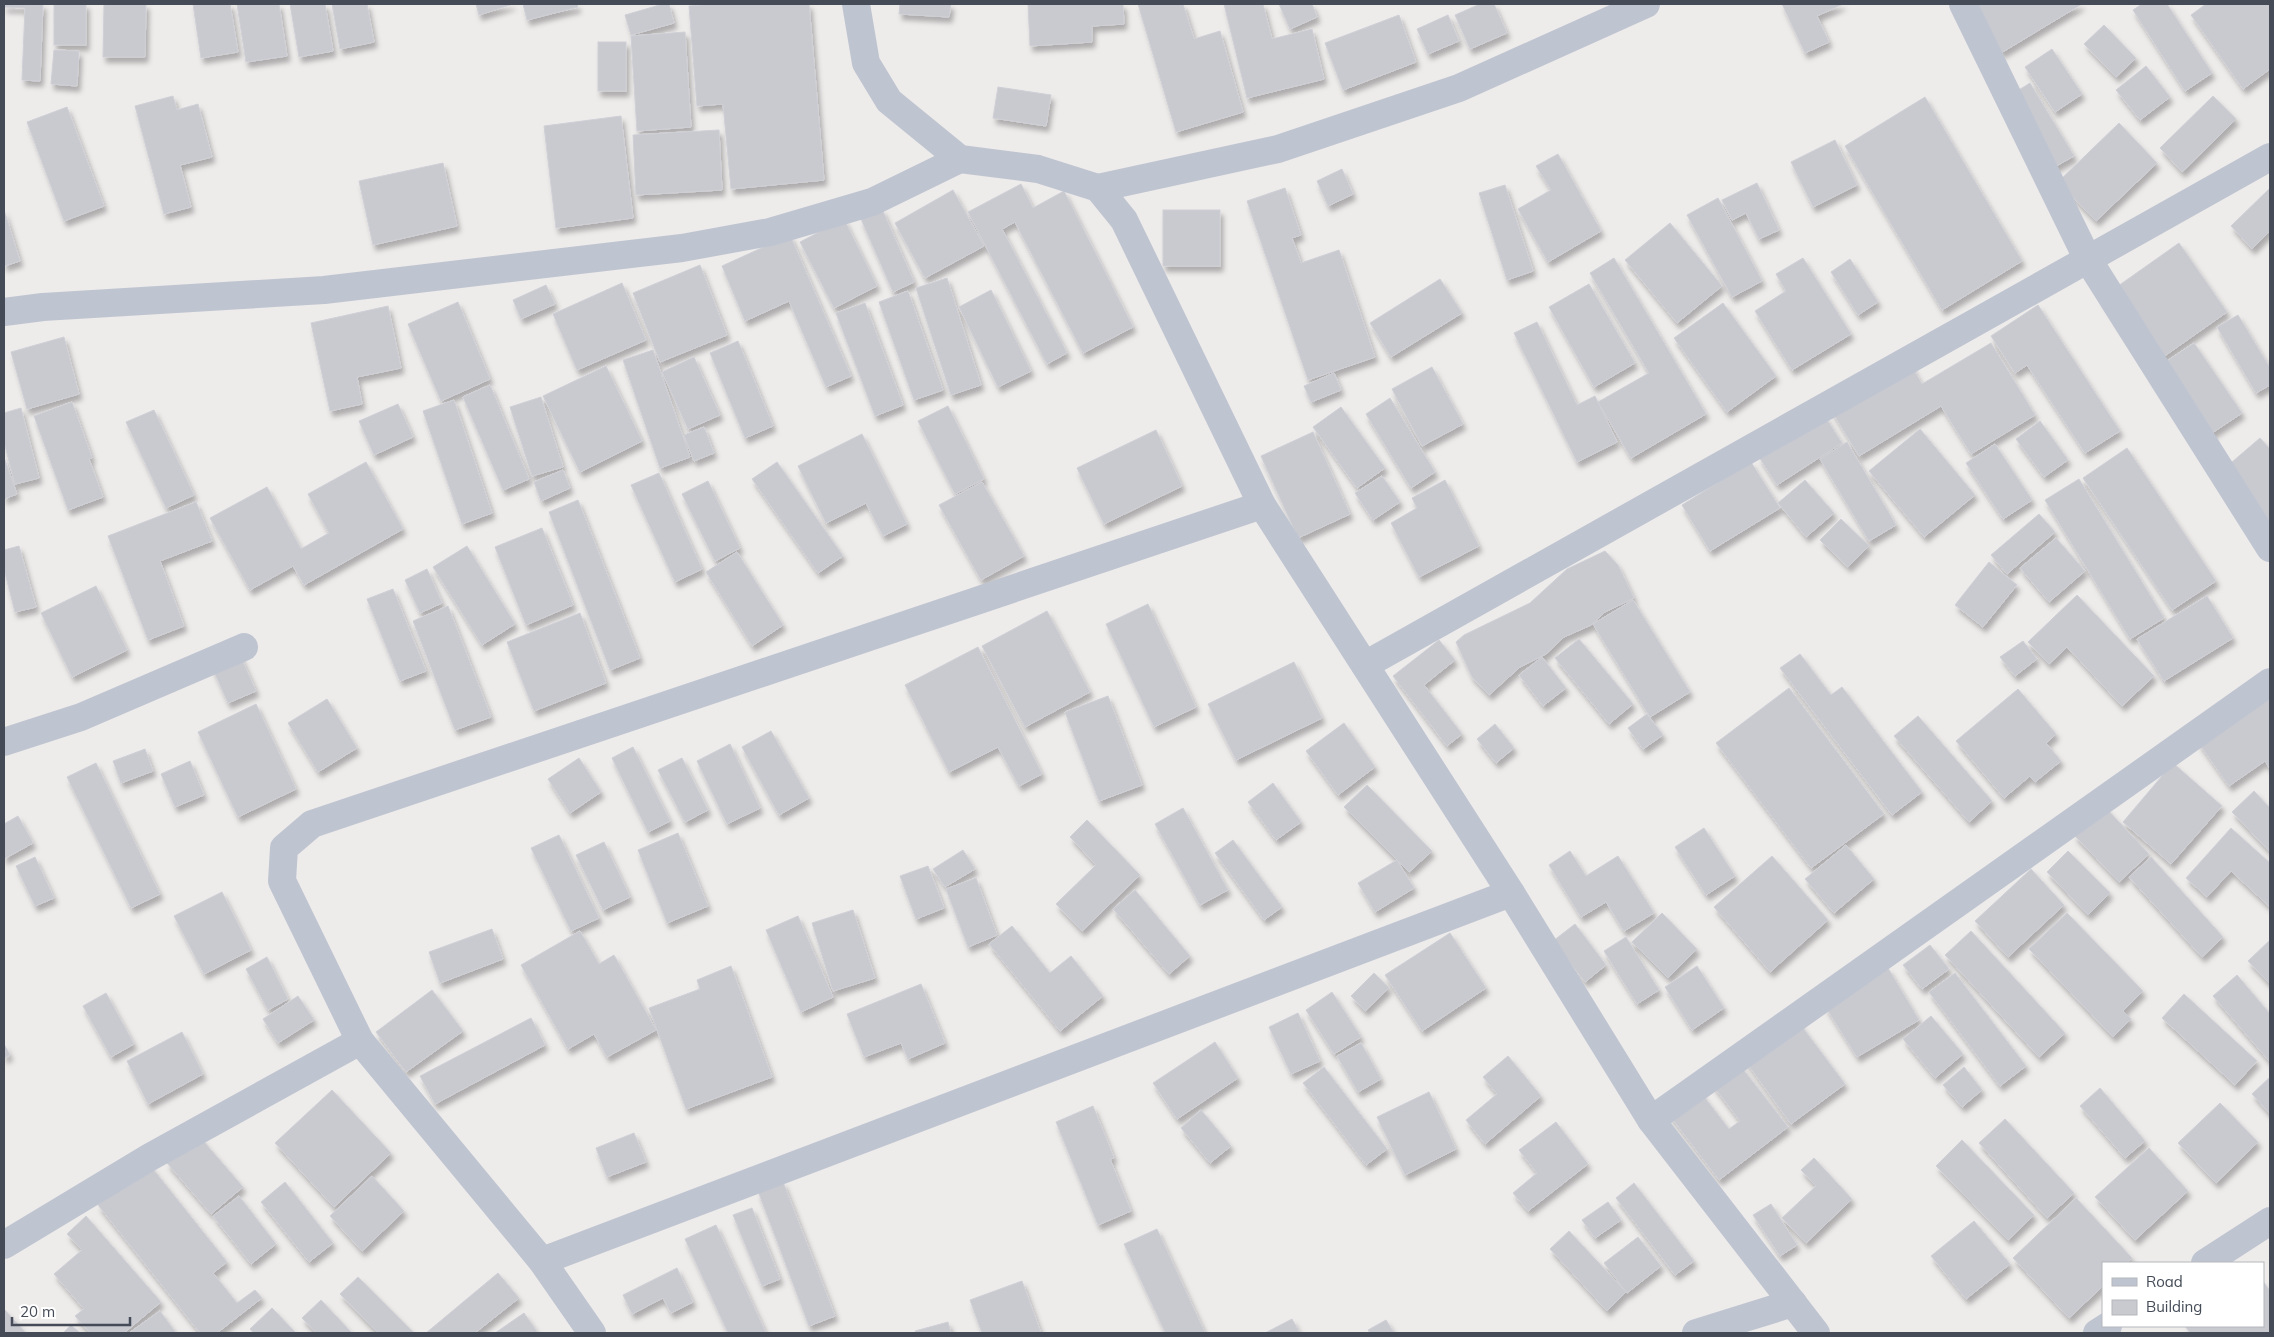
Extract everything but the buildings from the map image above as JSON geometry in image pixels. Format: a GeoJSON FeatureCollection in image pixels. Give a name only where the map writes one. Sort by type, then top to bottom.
{"type":"FeatureCollection","features":[{"type":"Feature","properties":{"kind":"street"},"geometry":{"type":"LineString","coordinates":[[856,4],[866,63],[890,101],[960,158],[1038,170],[1098,188],[1287,146],[1459,88],[1646,4]]}},
{"type":"Feature","properties":{"kind":"street"},"geometry":{"type":"LineString","coordinates":[[1963,4],[2087,258],[2270,548]]}},
{"type":"Feature","properties":{"kind":"street"},"geometry":{"type":"LineString","coordinates":[[1365,665],[2087,258],[2270,157]]}},
{"type":"Feature","properties":{"kind":"street"},"geometry":{"type":"LineString","coordinates":[[4,312],[43,307],[324,290],[682,248],[770,232],[872,202],[960,158]]}},
{"type":"Feature","properties":{"kind":"street"},"geometry":{"type":"LineString","coordinates":[[1098,188],[1124,220],[1262,505],[1511,893],[1651,1120],[1816,1333]]}},
{"type":"Feature","properties":{"kind":"street"},"geometry":{"type":"LineString","coordinates":[[592,1333],[542,1261],[360,1041],[282,881],[284,848],[312,824],[1262,505]]}},
{"type":"Feature","properties":{"kind":"street"},"geometry":{"type":"LineString","coordinates":[[4,742],[81,717],[244,647]]}},
{"type":"Feature","properties":{"kind":"street"},"geometry":{"type":"LineString","coordinates":[[1651,1120],[2270,682]]}},
{"type":"Feature","properties":{"kind":"street"},"geometry":{"type":"LineString","coordinates":[[542,1261],[1511,893]]}},
{"type":"Feature","properties":{"kind":"street"},"geometry":{"type":"LineString","coordinates":[[4,1246],[150,1157],[360,1041]]}},
{"type":"Feature","properties":{"kind":"street"},"geometry":{"type":"LineString","coordinates":[[2207,1262],[2270,1221]]}},
{"type":"Feature","properties":{"kind":"street"},"geometry":{"type":"LineString","coordinates":[[1696,1333],[1793,1303]]}}]}
